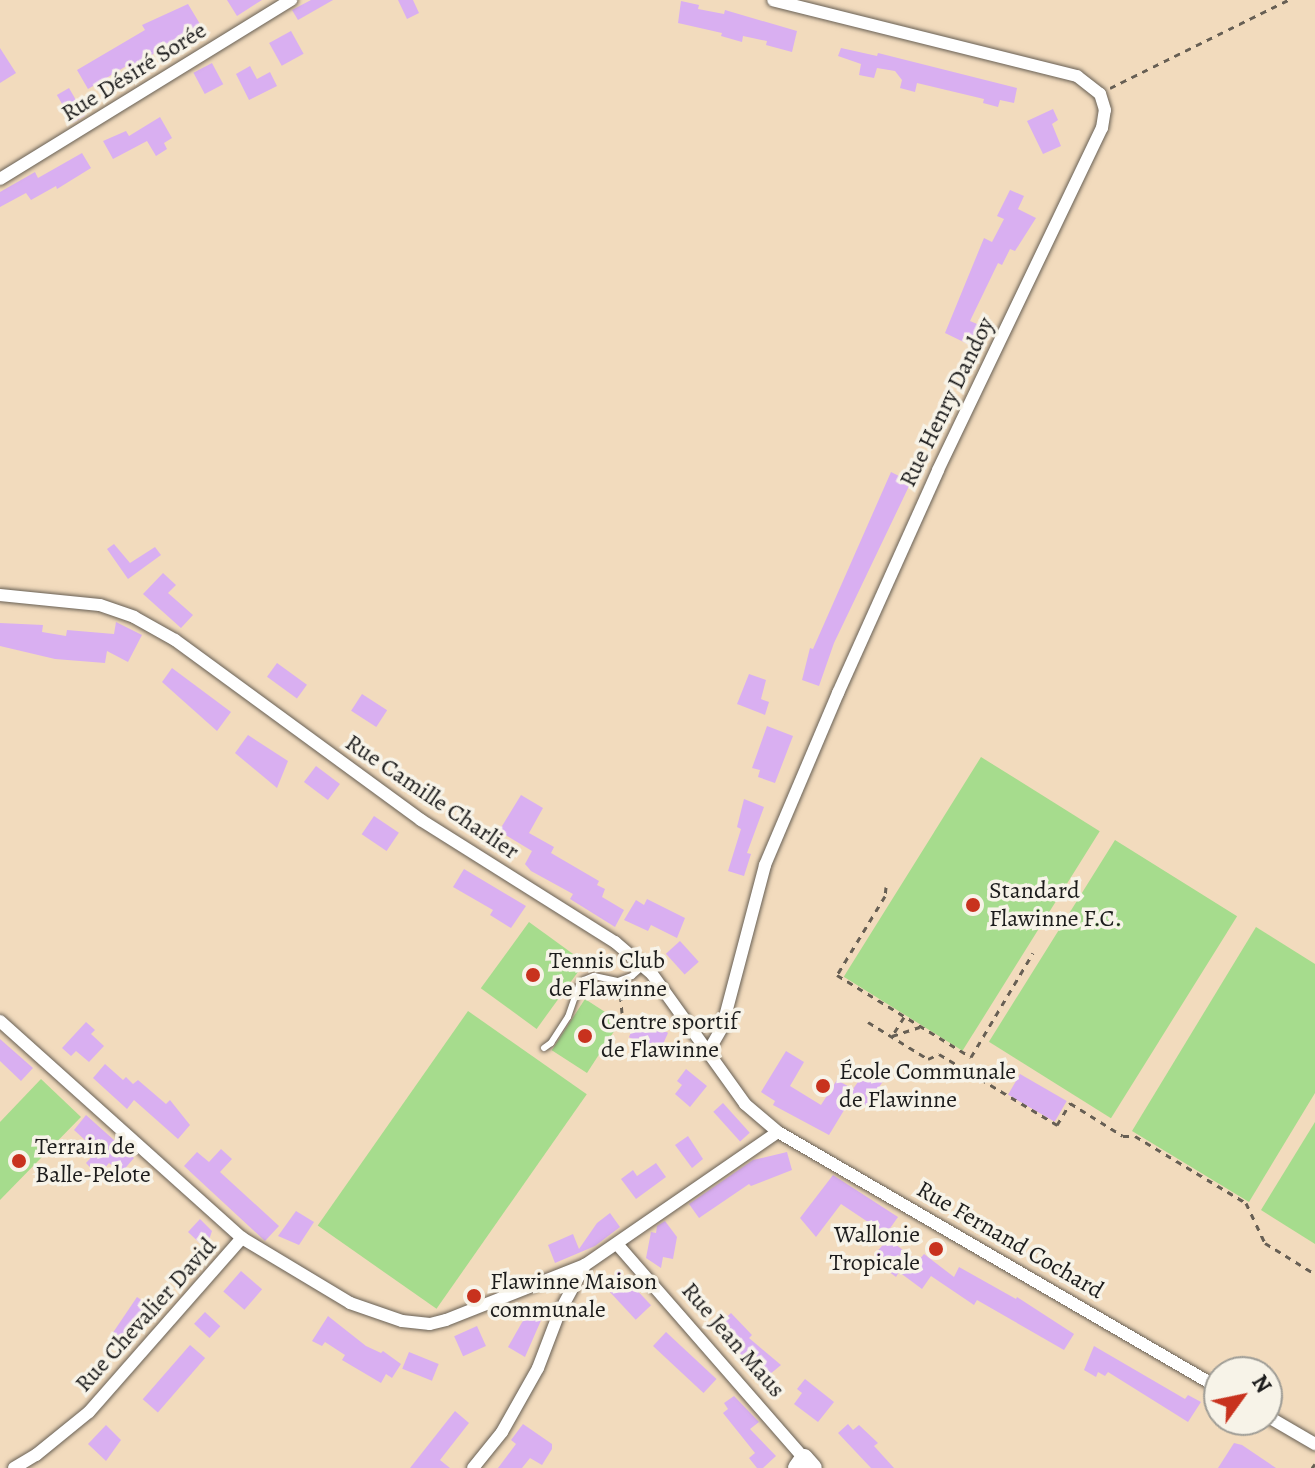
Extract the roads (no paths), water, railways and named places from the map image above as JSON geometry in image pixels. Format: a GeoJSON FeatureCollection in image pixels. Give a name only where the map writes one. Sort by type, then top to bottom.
{"type":"FeatureCollection","features":[{"type":"Feature","properties":{"kind":"street","name":"Rue Désiré Sorée"},"geometry":{"type":"LineString","coordinates":[[0,179],[291,0]]}},
{"type":"Feature","properties":{"kind":"street","name":"Rue Henry Dandoy"},"geometry":{"type":"LineString","coordinates":[[708,1052],[722,1028],[765,865],[932,484],[1102,128],[1105,110],[1100,94],[1077,76],[773,0]]}},
{"type":"Feature","properties":{"kind":"street","name":"Rue Camille Charlier"},"geometry":{"type":"LineString","coordinates":[[0,595],[100,605],[134,617],[175,640],[421,820],[615,942],[643,966],[745,1104],[778,1132]]}},
{"type":"Feature","properties":{"kind":"street"},"geometry":{"type":"LineString","coordinates":[[0,1021],[242,1238]]}},
{"type":"Feature","properties":{"kind":"street","name":"Rue Chevalier David"},"geometry":{"type":"LineString","coordinates":[[14,1468],[36,1455],[89,1412],[242,1238],[350,1303],[380,1316],[430,1324],[585,1265],[778,1132]]}},
{"type":"Feature","properties":{"kind":"street","name":"Rue Fernand Cochard"},"geometry":{"type":"LineString","coordinates":[[778,1132],[1203,1379]]}},
{"type":"Feature","properties":{"kind":"street","name":"Rue Jean Maus"},"geometry":{"type":"LineString","coordinates":[[617,1244],[805,1465]]}},
{"type":"Feature","properties":{"kind":"street"},"geometry":{"type":"LineString","coordinates":[[473,1468],[502,1432],[538,1368],[559,1313],[585,1265]]}},
{"type":"Feature","properties":{"kind":"street"},"geometry":{"type":"LineString","coordinates":[[1283,1425],[1315,1444]]}},
{"type":"Feature","properties":{"kind":"lane"},"geometry":{"type":"LineString","coordinates":[[544,1048],[551,1043],[568,1017],[579,985],[584,980],[594,976],[618,981],[632,976],[643,966]]}},
{"type":"Feature","properties":{"kind":"place","name":"Standard Flawinne F.C."},"geometry":{"type":"Point","coordinates":[973,905]}},
{"type":"Feature","properties":{"kind":"place","name":"Tennis Club de Flawinne"},"geometry":{"type":"Point","coordinates":[533,975]}},
{"type":"Feature","properties":{"kind":"place","name":"Centre sportif de Flawinne"},"geometry":{"type":"Point","coordinates":[585,1036]}},
{"type":"Feature","properties":{"kind":"place","name":"École Communale de Flawinne"},"geometry":{"type":"Point","coordinates":[823,1086]}},
{"type":"Feature","properties":{"kind":"place","name":"Terrain de Balle-Pelote"},"geometry":{"type":"Point","coordinates":[19,1161]}},
{"type":"Feature","properties":{"kind":"place","name":"Wallonie Tropicale"},"geometry":{"type":"Point","coordinates":[936,1249]}},
{"type":"Feature","properties":{"kind":"place","name":"Flawinne Maison communale"},"geometry":{"type":"Point","coordinates":[474,1296]}}]}
